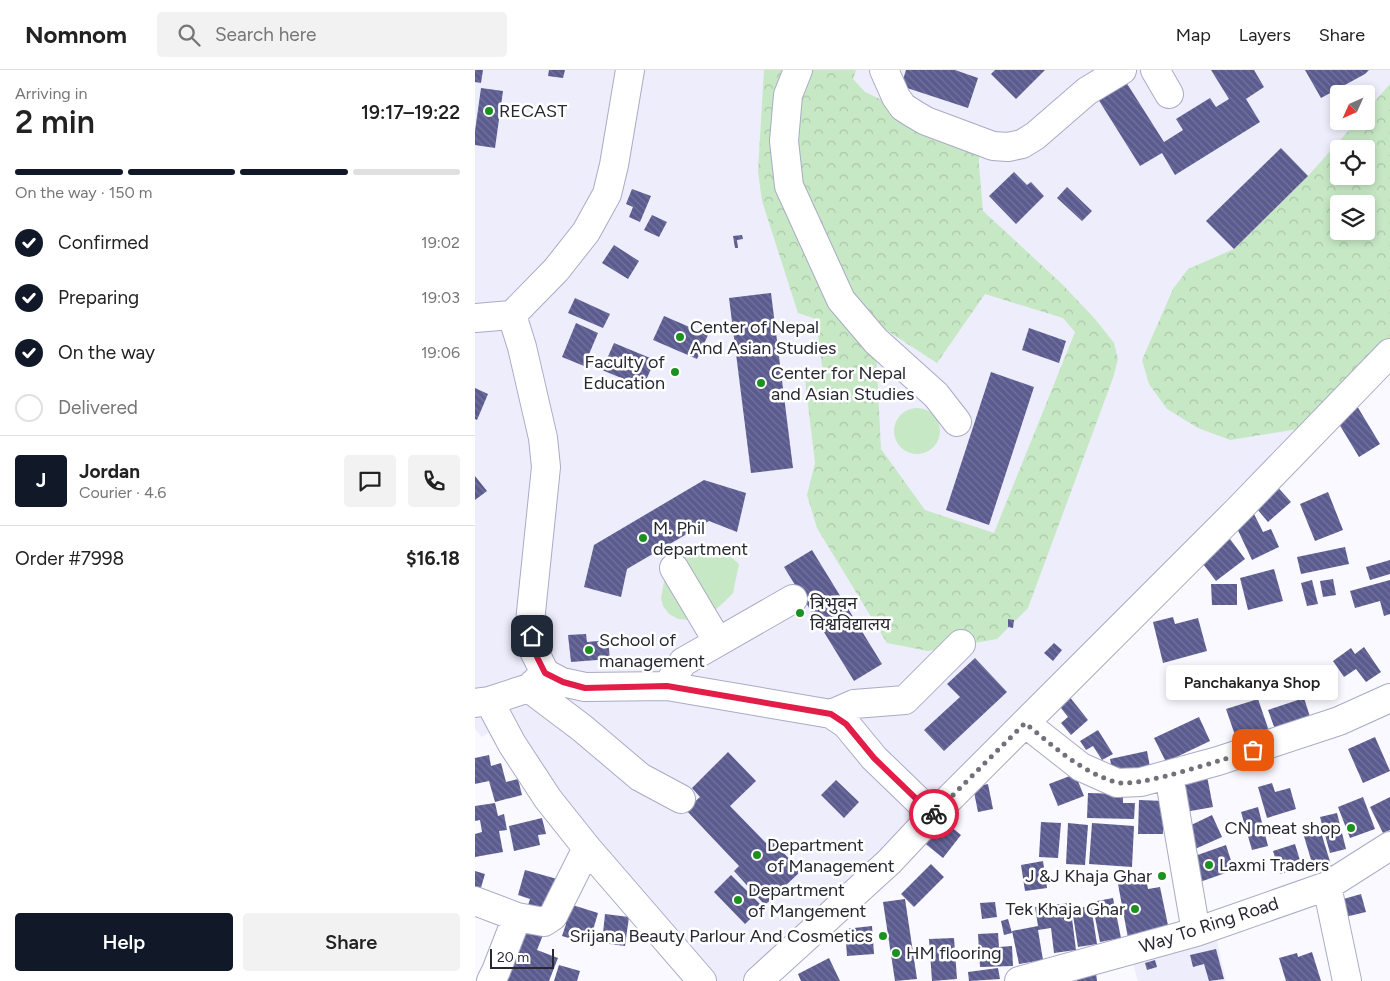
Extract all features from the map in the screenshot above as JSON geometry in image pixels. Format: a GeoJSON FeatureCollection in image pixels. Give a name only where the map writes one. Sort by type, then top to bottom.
{"type":"FeatureCollection","features":[{"type":"Feature","properties":{"kind":"street"},"geometry":{"type":"LineString","coordinates":[[475,318],[512,315],[556,270],[586,232],[607,194],[614,166],[630,70]]}},
{"type":"Feature","properties":{"kind":"street"},"geometry":{"type":"LineString","coordinates":[[797,70],[788,95],[784,141],[789,186],[841,300],[876,342],[936,395],[957,422]]}},
{"type":"Feature","properties":{"kind":"street"},"geometry":{"type":"LineString","coordinates":[[884,70],[896,97],[903,107],[926,120],[993,146],[1008,147],[1022,144],[1035,136],[1087,91],[1122,70]]}},
{"type":"Feature","properties":{"kind":"street"},"geometry":{"type":"LineString","coordinates":[[1155,70],[1169,94]]}},
{"type":"Feature","properties":{"kind":"street"},"geometry":{"type":"LineString","coordinates":[[512,315],[522,347],[543,438],[546,467],[530,622],[537,680],[581,728],[640,777],[681,798]]}},
{"type":"Feature","properties":{"kind":"street"},"geometry":{"type":"LineString","coordinates":[[758,981],[889,862],[933,815],[1239,509],[1390,353]]}},
{"type":"Feature","properties":{"kind":"street"},"geometry":{"type":"LineString","coordinates":[[674,568],[718,642]]}},
{"type":"Feature","properties":{"kind":"street"},"geometry":{"type":"LineString","coordinates":[[667,686],[683,662],[793,599]]}},
{"type":"Feature","properties":{"kind":"street"},"geometry":{"type":"LineString","coordinates":[[831,714],[854,704],[905,700],[961,644]]}},
{"type":"Feature","properties":{"kind":"street"},"geometry":{"type":"LineString","coordinates":[[702,981],[547,799],[512,744],[482,702],[537,680],[563,682],[585,688],[667,686],[831,714],[846,724],[874,758],[933,815]]}},
{"type":"Feature","properties":{"kind":"street"},"geometry":{"type":"LineString","coordinates":[[1025,723],[1081,767],[1117,783],[1141,782],[1218,761],[1339,721],[1390,698]]}},
{"type":"Feature","properties":{"kind":"street"},"geometry":{"type":"LineString","coordinates":[[1169,775],[1196,932]]}},
{"type":"Feature","properties":{"kind":"street","name":"Way To Ring Road"},"geometry":{"type":"LineString","coordinates":[[1019,981],[1196,932],[1327,886],[1390,846]]}},
{"type":"Feature","properties":{"kind":"street"},"geometry":{"type":"LineString","coordinates":[[475,902],[517,917],[544,922],[553,916],[587,848]]}},
{"type":"Feature","properties":{"kind":"street"},"geometry":{"type":"LineString","coordinates":[[1327,886],[1347,981]]}},
{"type":"Feature","properties":{"kind":"street"},"geometry":{"type":"LineString","coordinates":[[491,981],[497,971],[517,917]]}},
{"type":"Feature","properties":{"kind":"shaded area","name":"त्रिभुवन विश्वविद्यालय"},"geometry":{"type":"Polygon","coordinates":[[[475,70],[1390,70],[1390,337],[1311,427],[751,981],[687,981],[497,727],[482,737],[475,729],[475,70]]]}},
{"type":"Feature","properties":{"kind":"shaded area"},"geometry":{"type":"Polygon","coordinates":[[[1217,941],[1226,981],[1138,981],[1132,960],[1217,941]]]}},
{"type":"Feature","properties":{"kind":"green space"},"geometry":{"type":"Polygon","coordinates":[[[764,70],[792,70],[781,166],[876,351],[881,449],[925,510],[994,533],[1075,332],[1063,318],[985,294],[937,363],[869,319],[856,304],[792,161],[802,70],[856,70],[853,79],[865,92],[979,145],[983,211],[1062,284],[1095,319],[1114,343],[1118,359],[1113,378],[1028,608],[997,639],[928,651],[887,643],[817,528],[807,495],[815,463],[805,379],[823,374],[816,319],[798,313],[762,201],[758,171],[764,70]]]}},
{"type":"Feature","properties":{"kind":"green space"},"geometry":{"type":"Polygon","coordinates":[[[1390,84],[1390,337],[1311,427],[1230,440],[1198,428],[1167,409],[1149,384],[1142,360],[1173,289],[1188,269],[1234,249],[1308,176],[1330,151],[1330,185],[1375,185],[1375,140],[1340,140],[1349,130],[1375,130],[1375,101],[1390,84]]]}},
{"type":"Feature","properties":{"kind":"green space"},"geometry":{"type":"Polygon","coordinates":[[[917,408],[930,412],[936,418],[940,431],[936,444],[930,450],[917,454],[904,450],[898,444],[894,431],[898,418],[904,412],[917,408]]]}},
{"type":"Feature","properties":{"kind":"green space"},"geometry":{"type":"Polygon","coordinates":[[[699,546],[720,548],[739,564],[733,593],[708,616],[689,620],[678,619],[669,614],[663,606],[661,598],[664,582],[669,570],[699,546]]]}},
{"type":"Feature","properties":{"kind":"building"},"geometry":{"type":"Polygon","coordinates":[[[475,70],[483,70],[481,83],[475,82],[475,70]]]}},
{"type":"Feature","properties":{"kind":"building"},"geometry":{"type":"Polygon","coordinates":[[[549,70],[565,70],[563,78],[548,76],[549,70]]]}},
{"type":"Feature","properties":{"kind":"building"},"geometry":{"type":"Polygon","coordinates":[[[906,70],[955,70],[978,78],[968,108],[901,86],[906,70]]]}},
{"type":"Feature","properties":{"kind":"building"},"geometry":{"type":"Polygon","coordinates":[[[995,70],[1045,70],[1016,99],[991,74],[995,70]]]}},
{"type":"Feature","properties":{"kind":"building"},"geometry":{"type":"Polygon","coordinates":[[[1211,70],[1254,70],[1264,87],[1246,99],[1260,122],[1175,175],[1162,153],[1140,166],[1098,99],[1126,82],[1164,142],[1183,130],[1176,119],[1210,98],[1216,107],[1229,99],[1211,70]]]}},
{"type":"Feature","properties":{"kind":"building"},"geometry":{"type":"Polygon","coordinates":[[[1305,70],[1369,70],[1345,85],[1330,85],[1330,93],[1321,98],[1305,70]]]}},
{"type":"Feature","properties":{"kind":"building","name":"RECAST"},"geometry":{"type":"Polygon","coordinates":[[[481,88],[503,91],[495,148],[475,145],[481,88]]]}},
{"type":"Feature","properties":{"kind":"building"},"geometry":{"type":"Polygon","coordinates":[[[1281,148],[1308,176],[1234,249],[1206,221],[1281,148]]]}},
{"type":"Feature","properties":{"kind":"building"},"geometry":{"type":"Polygon","coordinates":[[[1014,172],[1027,185],[1031,182],[1044,196],[1016,224],[989,196],[1014,172]]]}},
{"type":"Feature","properties":{"kind":"building"},"geometry":{"type":"Polygon","coordinates":[[[1067,187],[1092,211],[1082,221],[1057,198],[1067,187]]]}},
{"type":"Feature","properties":{"kind":"building"},"geometry":{"type":"Polygon","coordinates":[[[632,189],[651,196],[640,222],[629,217],[633,207],[626,204],[632,189]]]}},
{"type":"Feature","properties":{"kind":"building"},"geometry":{"type":"Polygon","coordinates":[[[652,215],[667,222],[659,237],[644,230],[652,215]]]}},
{"type":"Feature","properties":{"kind":"building"},"geometry":{"type":"Polygon","coordinates":[[[742,235],[743,239],[737,240],[738,248],[735,248],[733,236],[742,235]]]}},
{"type":"Feature","properties":{"kind":"building"},"geometry":{"type":"Polygon","coordinates":[[[614,245],[639,261],[628,279],[602,263],[614,245]]]}},
{"type":"Feature","properties":{"kind":"building","name":"Center for Nepal and Asian Studies"},"geometry":{"type":"Polygon","coordinates":[[[771,293],[793,468],[751,473],[729,298],[771,293]]]}},
{"type":"Feature","properties":{"kind":"building"},"geometry":{"type":"Polygon","coordinates":[[[575,298],[610,314],[603,328],[568,313],[575,298]]]}},
{"type":"Feature","properties":{"kind":"building","name":"Center of Nepal And Asian Studies"},"geometry":{"type":"Polygon","coordinates":[[[664,316],[708,335],[697,359],[653,340],[664,316]]]}},
{"type":"Feature","properties":{"kind":"building"},"geometry":{"type":"Polygon","coordinates":[[[576,323],[598,333],[584,366],[562,357],[576,323]]]}},
{"type":"Feature","properties":{"kind":"building"},"geometry":{"type":"Polygon","coordinates":[[[1029,328],[1066,341],[1059,363],[1022,350],[1029,328]]]}},
{"type":"Feature","properties":{"kind":"building"},"geometry":{"type":"Polygon","coordinates":[[[614,343],[655,360],[643,387],[602,370],[614,343]]]}},
{"type":"Feature","properties":{"kind":"building"},"geometry":{"type":"Polygon","coordinates":[[[991,372],[1034,387],[989,525],[946,510],[991,372]]]}},
{"type":"Feature","properties":{"kind":"building"},"geometry":{"type":"Polygon","coordinates":[[[475,388],[488,394],[477,420],[475,419],[475,388]]]}},
{"type":"Feature","properties":{"kind":"building"},"geometry":{"type":"Polygon","coordinates":[[[1357,406],[1380,444],[1359,457],[1336,419],[1357,406]]]}},
{"type":"Feature","properties":{"kind":"building"},"geometry":{"type":"Polygon","coordinates":[[[475,476],[487,491],[475,500],[475,476]]]}},
{"type":"Feature","properties":{"kind":"building","name":"M. Phil department"},"geometry":{"type":"Polygon","coordinates":[[[704,480],[746,493],[737,532],[709,521],[627,569],[621,597],[584,587],[594,545],[704,480]]]}},
{"type":"Feature","properties":{"kind":"building"},"geometry":{"type":"Polygon","coordinates":[[[1274,483],[1291,502],[1268,522],[1252,503],[1274,483]]]}},
{"type":"Feature","properties":{"kind":"building"},"geometry":{"type":"Polygon","coordinates":[[[1328,492],[1343,530],[1315,541],[1300,504],[1328,492]]]}},
{"type":"Feature","properties":{"kind":"building"},"geometry":{"type":"Polygon","coordinates":[[[1254,514],[1263,532],[1271,529],[1279,547],[1252,560],[1235,524],[1254,514]]]}},
{"type":"Feature","properties":{"kind":"building"},"geometry":{"type":"Polygon","coordinates":[[[1230,539],[1245,559],[1216,581],[1200,560],[1230,539]]]}},
{"type":"Feature","properties":{"kind":"building"},"geometry":{"type":"Polygon","coordinates":[[[1345,547],[1349,564],[1301,574],[1297,557],[1345,547]]]}},
{"type":"Feature","properties":{"kind":"building"},"geometry":{"type":"Polygon","coordinates":[[[812,550],[882,664],[854,681],[784,567],[812,550]]]}},
{"type":"Feature","properties":{"kind":"building"},"geometry":{"type":"Polygon","coordinates":[[[1390,560],[1390,574],[1370,580],[1366,567],[1390,560]]]}},
{"type":"Feature","properties":{"kind":"building"},"geometry":{"type":"Polygon","coordinates":[[[1274,569],[1283,601],[1248,610],[1240,578],[1274,569]]]}},
{"type":"Feature","properties":{"kind":"building"},"geometry":{"type":"Polygon","coordinates":[[[1333,579],[1336,595],[1323,597],[1320,581],[1333,579]]]}},
{"type":"Feature","properties":{"kind":"building"},"geometry":{"type":"Polygon","coordinates":[[[1312,580],[1318,604],[1307,606],[1301,583],[1312,580]]]}},
{"type":"Feature","properties":{"kind":"building"},"geometry":{"type":"Polygon","coordinates":[[[1390,580],[1390,614],[1384,616],[1380,601],[1355,608],[1350,591],[1390,580]]]}},
{"type":"Feature","properties":{"kind":"building"},"geometry":{"type":"Polygon","coordinates":[[[1211,584],[1237,584],[1237,605],[1212,605],[1211,584]]]}},
{"type":"Feature","properties":{"kind":"building"},"geometry":{"type":"Polygon","coordinates":[[[1173,617],[1175,624],[1198,618],[1207,651],[1163,663],[1153,622],[1173,617]]]}},
{"type":"Feature","properties":{"kind":"building"},"geometry":{"type":"Polygon","coordinates":[[[1008,619],[1014,620],[1013,628],[1008,627],[1008,619]]]}},
{"type":"Feature","properties":{"kind":"building","name":"School of management"},"geometry":{"type":"Polygon","coordinates":[[[586,634],[587,642],[608,640],[610,659],[571,662],[568,635],[586,634]]]}},
{"type":"Feature","properties":{"kind":"building"},"geometry":{"type":"Polygon","coordinates":[[[1054,643],[1062,650],[1053,661],[1044,653],[1054,643]]]}},
{"type":"Feature","properties":{"kind":"building"},"geometry":{"type":"Polygon","coordinates":[[[1364,647],[1381,672],[1366,682],[1356,669],[1344,677],[1333,661],[1351,648],[1355,654],[1364,647]]]}},
{"type":"Feature","properties":{"kind":"building"},"geometry":{"type":"Polygon","coordinates":[[[975,658],[1007,692],[944,751],[924,730],[960,697],[947,684],[975,658]]]}},
{"type":"Feature","properties":{"kind":"building"},"geometry":{"type":"Polygon","coordinates":[[[1065,691],[1088,720],[1071,735],[1061,723],[1068,717],[1057,703],[1065,691]]]}},
{"type":"Feature","properties":{"kind":"building"},"geometry":{"type":"Polygon","coordinates":[[[1304,698],[1312,723],[1277,735],[1268,710],[1304,698]]]}},
{"type":"Feature","properties":{"kind":"building"},"geometry":{"type":"Polygon","coordinates":[[[1258,699],[1269,731],[1237,741],[1226,709],[1258,699]]]}},
{"type":"Feature","properties":{"kind":"building"},"geometry":{"type":"Polygon","coordinates":[[[1199,717],[1210,741],[1166,762],[1154,738],[1199,717]]]}},
{"type":"Feature","properties":{"kind":"building"},"geometry":{"type":"Polygon","coordinates":[[[1098,730],[1113,754],[1102,760],[1093,746],[1086,750],[1080,741],[1098,730]]]}},
{"type":"Feature","properties":{"kind":"building"},"geometry":{"type":"Polygon","coordinates":[[[1375,737],[1390,771],[1363,783],[1348,749],[1375,737]]]}},
{"type":"Feature","properties":{"kind":"building"},"geometry":{"type":"Polygon","coordinates":[[[1147,751],[1151,772],[1114,779],[1110,759],[1147,751]]]}},
{"type":"Feature","properties":{"kind":"building","name":"Department of Management"},"geometry":{"type":"Polygon","coordinates":[[[728,752],[756,781],[730,806],[766,843],[770,839],[801,871],[765,905],[734,871],[739,866],[686,810],[700,797],[692,788],[728,752]]]}},
{"type":"Feature","properties":{"kind":"building"},"geometry":{"type":"Polygon","coordinates":[[[489,755],[491,766],[501,763],[506,782],[518,779],[522,795],[495,802],[489,781],[475,784],[475,758],[489,755]]]}},
{"type":"Feature","properties":{"kind":"building"},"geometry":{"type":"Polygon","coordinates":[[[1206,771],[1213,807],[1185,812],[1178,776],[1206,771]]]}},
{"type":"Feature","properties":{"kind":"building"},"geometry":{"type":"Polygon","coordinates":[[[1075,774],[1084,796],[1058,806],[1049,784],[1075,774]]]}},
{"type":"Feature","properties":{"kind":"building"},"geometry":{"type":"Polygon","coordinates":[[[836,780],[859,802],[844,818],[821,795],[836,780]]]}},
{"type":"Feature","properties":{"kind":"building"},"geometry":{"type":"Polygon","coordinates":[[[1272,783],[1275,792],[1290,788],[1296,809],[1267,818],[1258,787],[1272,783]]]}},
{"type":"Feature","properties":{"kind":"building"},"geometry":{"type":"Polygon","coordinates":[[[988,784],[993,809],[978,812],[973,787],[988,784]]]}},
{"type":"Feature","properties":{"kind":"building"},"geometry":{"type":"Polygon","coordinates":[[[1088,793],[1123,794],[1123,803],[1135,803],[1134,819],[1087,818],[1088,793]]]}},
{"type":"Feature","properties":{"kind":"building"},"geometry":{"type":"Polygon","coordinates":[[[1363,797],[1375,829],[1350,838],[1338,807],[1363,797]]]}},
{"type":"Feature","properties":{"kind":"building"},"geometry":{"type":"Polygon","coordinates":[[[1390,797],[1390,830],[1383,833],[1370,807],[1390,797]]]}},
{"type":"Feature","properties":{"kind":"building"},"geometry":{"type":"Polygon","coordinates":[[[1139,800],[1164,801],[1163,834],[1138,834],[1139,800]]]}},
{"type":"Feature","properties":{"kind":"building"},"geometry":{"type":"Polygon","coordinates":[[[495,803],[498,816],[504,814],[507,830],[499,831],[503,852],[475,857],[475,834],[482,832],[480,820],[475,821],[475,806],[495,803]]]}},
{"type":"Feature","properties":{"kind":"building"},"geometry":{"type":"Polygon","coordinates":[[[1258,807],[1268,846],[1252,850],[1241,812],[1258,807]]]}},
{"type":"Feature","properties":{"kind":"building"},"geometry":{"type":"Polygon","coordinates":[[[1337,813],[1346,849],[1330,853],[1320,817],[1337,813]]]}},
{"type":"Feature","properties":{"kind":"building"},"geometry":{"type":"Polygon","coordinates":[[[1212,815],[1222,837],[1195,849],[1185,828],[1212,815]]]}},
{"type":"Feature","properties":{"kind":"building"},"geometry":{"type":"Polygon","coordinates":[[[542,818],[546,834],[538,835],[540,845],[514,851],[509,826],[542,818]]]}},
{"type":"Feature","properties":{"kind":"building"},"geometry":{"type":"Polygon","coordinates":[[[940,818],[961,835],[943,858],[922,841],[940,818]]]}},
{"type":"Feature","properties":{"kind":"building"},"geometry":{"type":"Polygon","coordinates":[[[1041,822],[1061,823],[1058,858],[1039,857],[1041,822]]]}},
{"type":"Feature","properties":{"kind":"building"},"geometry":{"type":"Polygon","coordinates":[[[1068,823],[1088,825],[1085,865],[1066,864],[1068,823]]]}},
{"type":"Feature","properties":{"kind":"building"},"geometry":{"type":"Polygon","coordinates":[[[1092,823],[1134,826],[1132,867],[1089,864],[1092,823]]]}},
{"type":"Feature","properties":{"kind":"building"},"geometry":{"type":"Polygon","coordinates":[[[1320,829],[1332,868],[1315,873],[1303,833],[1320,829]]]}},
{"type":"Feature","properties":{"kind":"building"},"geometry":{"type":"Polygon","coordinates":[[[1295,844],[1302,867],[1280,874],[1273,851],[1295,844]]]}},
{"type":"Feature","properties":{"kind":"building"},"geometry":{"type":"Polygon","coordinates":[[[1226,845],[1234,870],[1197,883],[1189,858],[1226,845]]]}},
{"type":"Feature","properties":{"kind":"building"},"geometry":{"type":"Polygon","coordinates":[[[1043,861],[1047,888],[1025,891],[1021,865],[1043,861]]]}},
{"type":"Feature","properties":{"kind":"building"},"geometry":{"type":"Polygon","coordinates":[[[931,864],[944,877],[914,907],[901,894],[931,864]]]}},
{"type":"Feature","properties":{"kind":"building"},"geometry":{"type":"Polygon","coordinates":[[[525,870],[557,879],[548,911],[528,905],[530,899],[518,895],[525,870]]]}},
{"type":"Feature","properties":{"kind":"building"},"geometry":{"type":"Polygon","coordinates":[[[475,871],[485,874],[480,891],[475,889],[475,871]]]}},
{"type":"Feature","properties":{"kind":"building","name":"Department of Mangement"},"geometry":{"type":"Polygon","coordinates":[[[731,875],[763,907],[745,924],[714,892],[731,875]]]}},
{"type":"Feature","properties":{"kind":"building"},"geometry":{"type":"Polygon","coordinates":[[[1146,879],[1148,889],[1160,887],[1169,930],[1128,938],[1118,884],[1146,879]]]}},
{"type":"Feature","properties":{"kind":"building"},"geometry":{"type":"Polygon","coordinates":[[[1361,894],[1366,912],[1345,917],[1340,900],[1361,894]]]}},
{"type":"Feature","properties":{"kind":"building"},"geometry":{"type":"Polygon","coordinates":[[[1113,898],[1121,938],[1100,942],[1092,902],[1113,898]]]}},
{"type":"Feature","properties":{"kind":"building"},"geometry":{"type":"Polygon","coordinates":[[[905,899],[917,979],[895,981],[883,902],[905,899]]]}},
{"type":"Feature","properties":{"kind":"building"},"geometry":{"type":"Polygon","coordinates":[[[563,902],[598,913],[589,944],[562,936],[566,924],[557,922],[563,902]]]}},
{"type":"Feature","properties":{"kind":"building"},"geometry":{"type":"Polygon","coordinates":[[[995,902],[997,917],[982,919],[980,903],[995,902]]]}},
{"type":"Feature","properties":{"kind":"building"},"geometry":{"type":"Polygon","coordinates":[[[1070,903],[1076,950],[1054,953],[1051,928],[1038,930],[1043,960],[1019,964],[1012,931],[1038,926],[1035,907],[1070,903]]]}},
{"type":"Feature","properties":{"kind":"building"},"geometry":{"type":"Polygon","coordinates":[[[1091,906],[1097,944],[1078,947],[1072,909],[1091,906]]]}},
{"type":"Feature","properties":{"kind":"building"},"geometry":{"type":"Polygon","coordinates":[[[605,914],[629,917],[625,946],[602,943],[605,914]]]}},
{"type":"Feature","properties":{"kind":"building"},"geometry":{"type":"Polygon","coordinates":[[[1008,919],[1012,933],[1004,935],[1001,921],[1008,919]]]}},
{"type":"Feature","properties":{"kind":"building"},"geometry":{"type":"Polygon","coordinates":[[[516,925],[543,935],[537,950],[558,958],[549,981],[495,981],[516,925]]]}},
{"type":"Feature","properties":{"kind":"building"},"geometry":{"type":"Polygon","coordinates":[[[872,926],[874,954],[847,956],[845,929],[872,926]]]}},
{"type":"Feature","properties":{"kind":"building"},"geometry":{"type":"Polygon","coordinates":[[[998,933],[999,947],[1012,946],[1013,966],[980,967],[978,934],[998,933]]]}},
{"type":"Feature","properties":{"kind":"building"},"geometry":{"type":"Polygon","coordinates":[[[954,938],[957,979],[932,981],[929,939],[954,938]]]}},
{"type":"Feature","properties":{"kind":"building"},"geometry":{"type":"Polygon","coordinates":[[[1216,949],[1224,979],[1209,981],[1204,964],[1193,967],[1190,955],[1216,949]]]}},
{"type":"Feature","properties":{"kind":"building"},"geometry":{"type":"Polygon","coordinates":[[[1312,952],[1321,981],[1286,981],[1279,958],[1297,953],[1298,957],[1312,952]]]}},
{"type":"Feature","properties":{"kind":"building"},"geometry":{"type":"Polygon","coordinates":[[[829,958],[840,981],[801,981],[798,974],[829,958]]]}},
{"type":"Feature","properties":{"kind":"building"},"geometry":{"type":"Polygon","coordinates":[[[1155,960],[1157,967],[1147,970],[1145,963],[1155,960]]]}},
{"type":"Feature","properties":{"kind":"building"},"geometry":{"type":"Polygon","coordinates":[[[559,965],[580,971],[577,981],[554,981],[559,965]]]}},
{"type":"Feature","properties":{"kind":"building"},"geometry":{"type":"Polygon","coordinates":[[[998,968],[1000,979],[969,981],[968,972],[998,968]]]}},
{"type":"Feature","properties":{"kind":"building"},"geometry":{"type":"Polygon","coordinates":[[[1096,973],[1097,981],[1077,981],[1076,977],[1096,973]]]}},
{"type":"Feature","properties":{"kind":"way so far"},"geometry":{"type":"LineString","coordinates":[[934,814],[1025,723],[1081,767],[1117,783],[1141,782],[1253,750]]}},
{"type":"Feature","properties":{"kind":"place","name":"RECAST"},"geometry":{"type":"Point","coordinates":[489,111]}},
{"type":"Feature","properties":{"kind":"place","name":"Center of Nepal And Asian Studies"},"geometry":{"type":"Point","coordinates":[680,337]}},
{"type":"Feature","properties":{"kind":"place","name":"Faculty of Education"},"geometry":{"type":"Point","coordinates":[675,372]}},
{"type":"Feature","properties":{"kind":"place","name":"Center for Nepal and Asian Studies"},"geometry":{"type":"Point","coordinates":[761,383]}},
{"type":"Feature","properties":{"kind":"place","name":"M. Phil department"},"geometry":{"type":"Point","coordinates":[643,538]}},
{"type":"Feature","properties":{"kind":"place","name":"त्रिभुवन विश्वविद्यालय"},"geometry":{"type":"Point","coordinates":[800,613]}},
{"type":"Feature","properties":{"kind":"place","name":"School of management"},"geometry":{"type":"Point","coordinates":[589,650]}},
{"type":"Feature","properties":{"kind":"place","name":"Panchakanya Shop"},"geometry":{"type":"Point","coordinates":[1253,750]}},
{"type":"Feature","properties":{"kind":"place","name":"CN meat shop"},"geometry":{"type":"Point","coordinates":[1351,828]}},
{"type":"Feature","properties":{"kind":"place","name":"Department of Management"},"geometry":{"type":"Point","coordinates":[757,855]}},
{"type":"Feature","properties":{"kind":"place","name":"Laxmi Traders"},"geometry":{"type":"Point","coordinates":[1209,865]}},
{"type":"Feature","properties":{"kind":"place","name":"J &J Khaja Ghar"},"geometry":{"type":"Point","coordinates":[1162,876]}},
{"type":"Feature","properties":{"kind":"place","name":"Department of Mangement"},"geometry":{"type":"Point","coordinates":[738,900]}},
{"type":"Feature","properties":{"kind":"place","name":"Tek Khaja Ghar"},"geometry":{"type":"Point","coordinates":[1135,909]}},
{"type":"Feature","properties":{"kind":"place","name":"Srijana Beauty Parlour And Cosmetics"},"geometry":{"type":"Point","coordinates":[883,936]}},
{"type":"Feature","properties":{"kind":"place","name":"HM flooring"},"geometry":{"type":"Point","coordinates":[896,953]}},
{"type":"Feature","properties":{"kind":"route"},"geometry":{"type":"LineString","coordinates":[[532,636],[533,649],[545,673],[563,682],[585,688],[667,686],[831,714],[846,724],[874,758],[934,814]]}}]}
